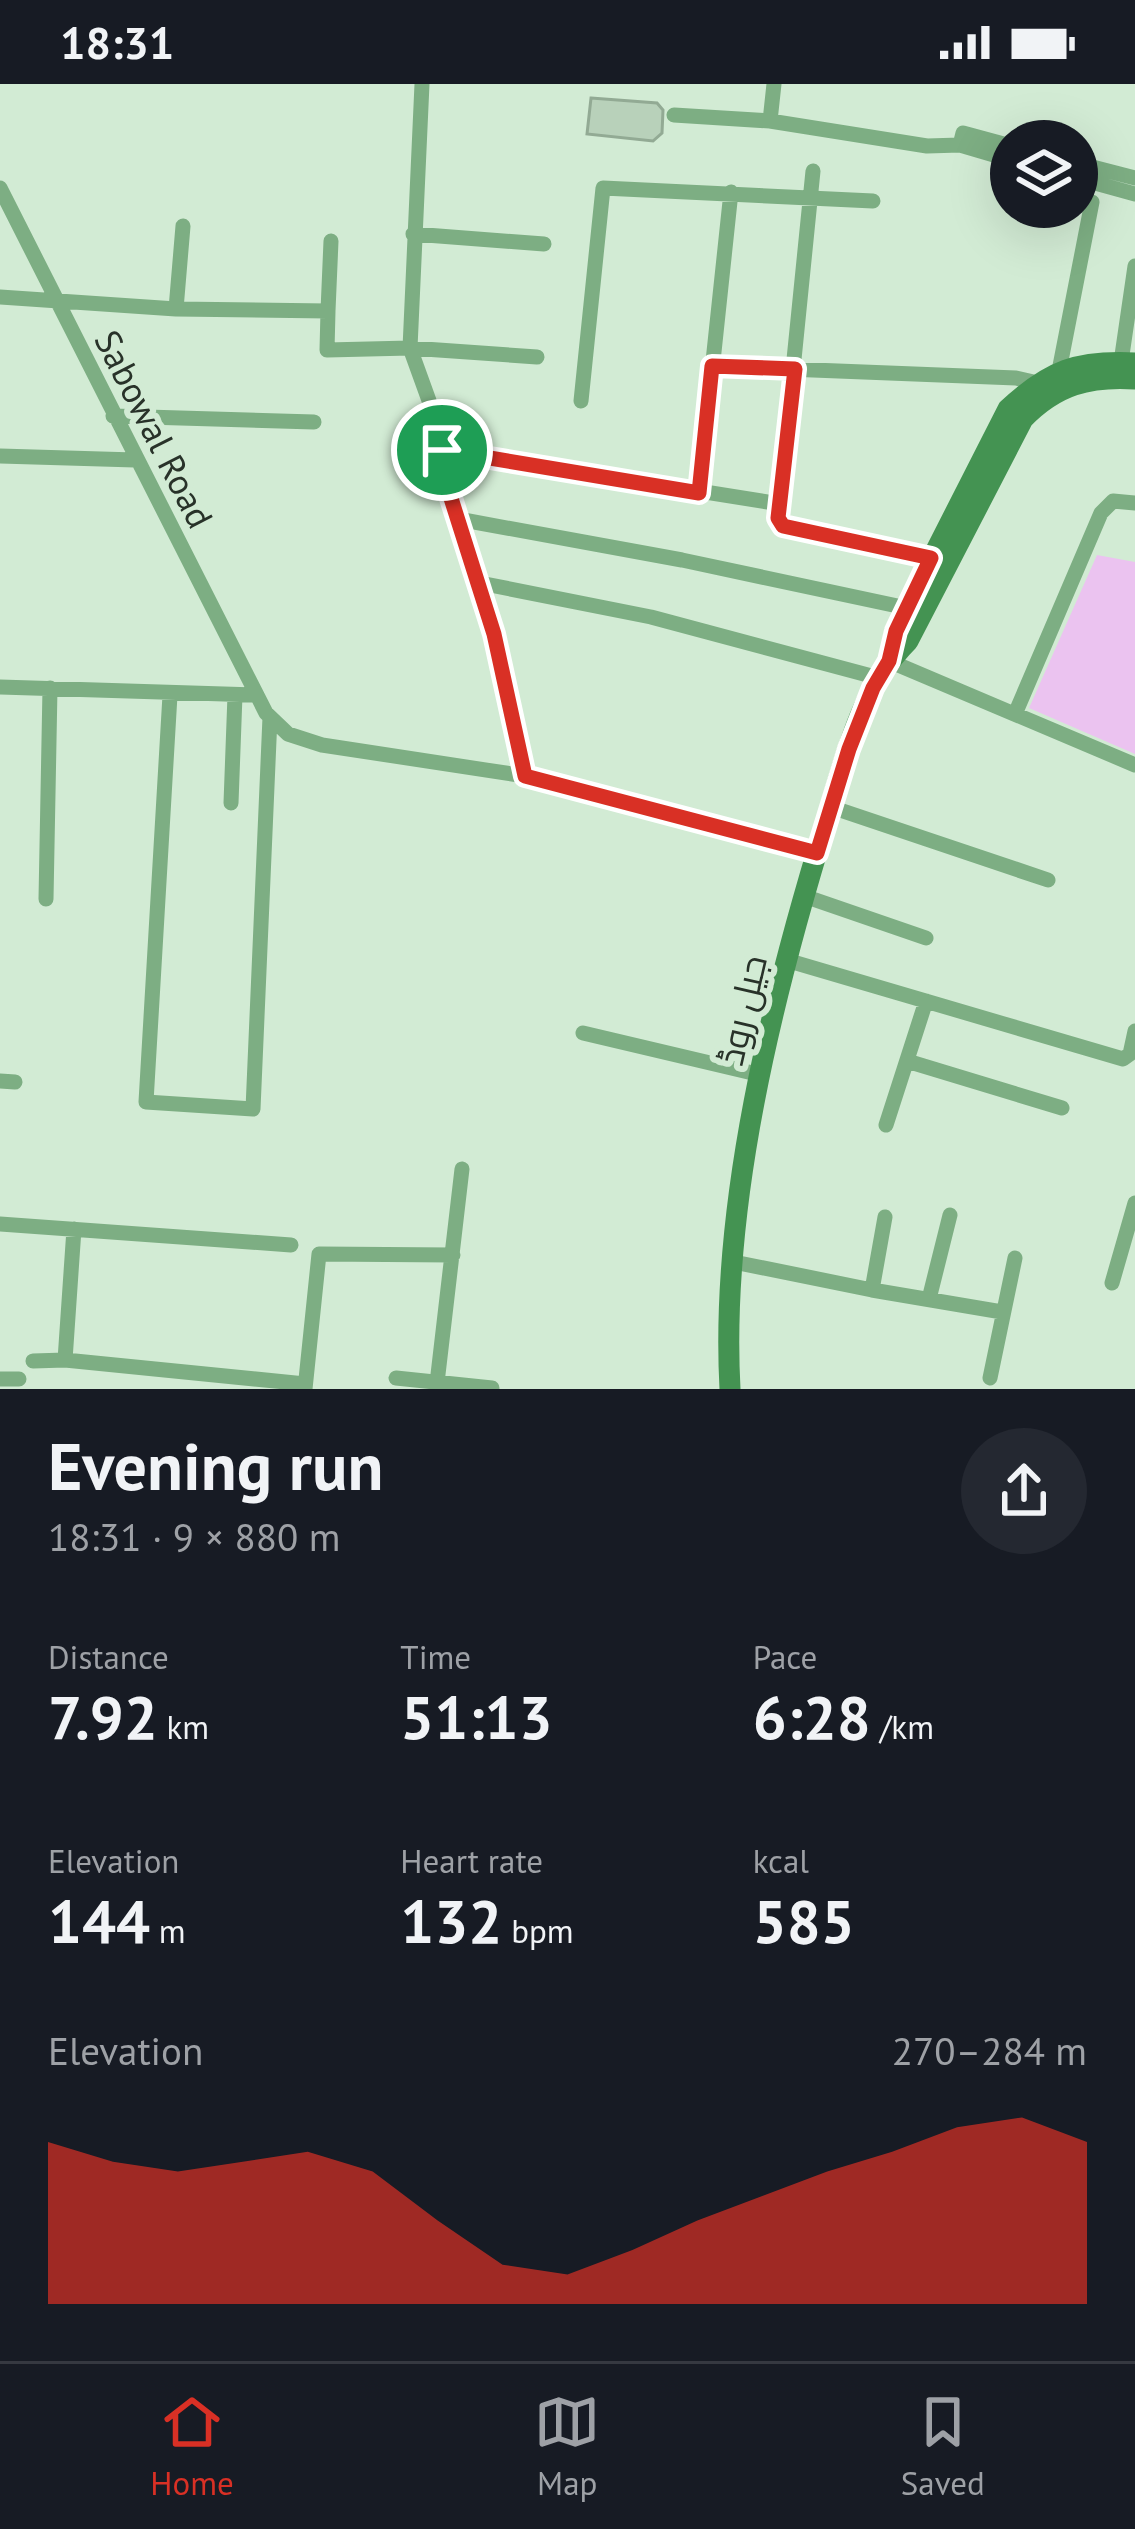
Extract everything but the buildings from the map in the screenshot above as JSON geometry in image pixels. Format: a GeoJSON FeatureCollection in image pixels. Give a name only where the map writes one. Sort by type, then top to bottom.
{"type":"FeatureCollection","features":[{"type":"Feature","properties":{"kind":"main road"},"geometry":{"type":"LineString","coordinates":[[884,669],[896,631],[1008,409],[1052,380],[1094,361],[1130,368]]}},
{"type":"Feature","properties":{"kind":"main road"},"geometry":{"type":"LineString","coordinates":[[884,669],[908,641],[1023,419],[1042,400],[1052,380]]}},
{"type":"Feature","properties":{"kind":"main road","name":"جیل روڈ"},"geometry":{"type":"LineString","coordinates":[[730,1389],[734,1262],[761,1075],[817,853],[849,749],[884,669]]}},
{"type":"Feature","properties":{"kind":"street"},"geometry":{"type":"LineString","coordinates":[[422,84],[410,348],[440,431],[443,473],[480,583],[525,776]]}},
{"type":"Feature","properties":{"kind":"street"},"geometry":{"type":"LineString","coordinates":[[770,122],[774,84]]}},
{"type":"Feature","properties":{"kind":"street"},"geometry":{"type":"LineString","coordinates":[[674,115],[770,122],[927,146],[960,146],[990,154]]}},
{"type":"Feature","properties":{"kind":"street"},"geometry":{"type":"LineString","coordinates":[[960,146],[963,133],[990,140]]}},
{"type":"Feature","properties":{"kind":"street"},"geometry":{"type":"LineString","coordinates":[[1098,168],[1135,178]]}},
{"type":"Feature","properties":{"kind":"street"},"geometry":{"type":"LineString","coordinates":[[813,171],[778,518],[788,528],[931,558]]}},
{"type":"Feature","properties":{"kind":"street"},"geometry":{"type":"LineString","coordinates":[[1098,184],[1135,194]]}},
{"type":"Feature","properties":{"kind":"street","name":"Sabowal Road"},"geometry":{"type":"LineString","coordinates":[[0,188],[270,717]]}},
{"type":"Feature","properties":{"kind":"street"},"geometry":{"type":"LineString","coordinates":[[581,400],[603,188],[873,201]]}},
{"type":"Feature","properties":{"kind":"street"},"geometry":{"type":"LineString","coordinates":[[699,493],[731,192]]}},
{"type":"Feature","properties":{"kind":"street"},"geometry":{"type":"LineString","coordinates":[[176,310],[183,226]]}},
{"type":"Feature","properties":{"kind":"street"},"geometry":{"type":"LineString","coordinates":[[712,366],[1052,380],[1086,228]]}},
{"type":"Feature","properties":{"kind":"street"},"geometry":{"type":"LineString","coordinates":[[413,234],[544,244]]}},
{"type":"Feature","properties":{"kind":"street"},"geometry":{"type":"LineString","coordinates":[[331,242],[327,350],[410,348],[537,357]]}},
{"type":"Feature","properties":{"kind":"street"},"geometry":{"type":"LineString","coordinates":[[1130,368],[1135,266]]}},
{"type":"Feature","properties":{"kind":"street"},"geometry":{"type":"LineString","coordinates":[[0,297],[176,310],[328,311]]}},
{"type":"Feature","properties":{"kind":"street"},"geometry":{"type":"LineString","coordinates":[[113,416],[314,422]]}},
{"type":"Feature","properties":{"kind":"street"},"geometry":{"type":"LineString","coordinates":[[442,450],[780,504]]}},
{"type":"Feature","properties":{"kind":"street"},"geometry":{"type":"LineString","coordinates":[[0,456],[135,460]]}},
{"type":"Feature","properties":{"kind":"street"},"geometry":{"type":"LineString","coordinates":[[1015,714],[1101,513],[1113,501],[1135,503]]}},
{"type":"Feature","properties":{"kind":"street"},"geometry":{"type":"LineString","coordinates":[[458,519],[907,608]]}},
{"type":"Feature","properties":{"kind":"street"},"geometry":{"type":"LineString","coordinates":[[480,583],[884,669],[1015,714],[1135,765]]}},
{"type":"Feature","properties":{"kind":"street"},"geometry":{"type":"LineString","coordinates":[[0,687],[257,695]]}},
{"type":"Feature","properties":{"kind":"street"},"geometry":{"type":"LineString","coordinates":[[46,899],[50,688]]}},
{"type":"Feature","properties":{"kind":"street"},"geometry":{"type":"LineString","coordinates":[[170,695],[146,1102],[253,1109],[270,717]]}},
{"type":"Feature","properties":{"kind":"street"},"geometry":{"type":"LineString","coordinates":[[231,803],[235,695]]}},
{"type":"Feature","properties":{"kind":"street"},"geometry":{"type":"LineString","coordinates":[[270,717],[288,734],[322,745],[525,776],[817,853]]}},
{"type":"Feature","properties":{"kind":"street"},"geometry":{"type":"LineString","coordinates":[[831,807],[1048,880]]}},
{"type":"Feature","properties":{"kind":"street"},"geometry":{"type":"LineString","coordinates":[[804,896],[926,938]]}},
{"type":"Feature","properties":{"kind":"street"},"geometry":{"type":"LineString","coordinates":[[787,960],[1123,1059],[1130,1054],[1135,1031]]}},
{"type":"Feature","properties":{"kind":"street"},"geometry":{"type":"LineString","coordinates":[[886,1125],[926,1001]]}},
{"type":"Feature","properties":{"kind":"street"},"geometry":{"type":"LineString","coordinates":[[584,1033],[761,1075]]}},
{"type":"Feature","properties":{"kind":"street"},"geometry":{"type":"LineString","coordinates":[[907,1061],[1062,1108]]}},
{"type":"Feature","properties":{"kind":"street"},"geometry":{"type":"LineString","coordinates":[[437,1383],[462,1169]]}},
{"type":"Feature","properties":{"kind":"street"},"geometry":{"type":"LineString","coordinates":[[1112,1283],[1135,1203]]}},
{"type":"Feature","properties":{"kind":"street"},"geometry":{"type":"LineString","coordinates":[[929,1299],[950,1215]]}},
{"type":"Feature","properties":{"kind":"street"},"geometry":{"type":"LineString","coordinates":[[872,1289],[885,1217]]}},
{"type":"Feature","properties":{"kind":"street"},"geometry":{"type":"LineString","coordinates":[[0,1224],[290,1246]]}},
{"type":"Feature","properties":{"kind":"street"},"geometry":{"type":"LineString","coordinates":[[65,1360],[74,1229]]}},
{"type":"Feature","properties":{"kind":"street"},"geometry":{"type":"LineString","coordinates":[[33,1361],[65,1360],[305,1387],[319,1254],[453,1256]]}},
{"type":"Feature","properties":{"kind":"street"},"geometry":{"type":"LineString","coordinates":[[990,1378],[1015,1258]]}},
{"type":"Feature","properties":{"kind":"street"},"geometry":{"type":"LineString","coordinates":[[734,1262],[1002,1312]]}},
{"type":"Feature","properties":{"kind":"street"},"geometry":{"type":"LineString","coordinates":[[395,1378],[492,1388]]}},
{"type":"Feature","properties":{"kind":"street"},"geometry":{"type":"LineString","coordinates":[[0,1379],[19,1379]]}},
{"type":"Feature","properties":{"kind":"shaded area"},"geometry":{"type":"Polygon","coordinates":[[[1097,555],[1135,562],[1135,754],[1029,708],[1097,555]]]}},
{"type":"Feature","properties":{"kind":"route"},"geometry":{"type":"LineString","coordinates":[[712,366],[795,369],[778,518],[783,526],[931,558],[849,749],[817,853],[525,776],[494,634],[443,473],[442,450],[699,493],[712,366]]}}]}
